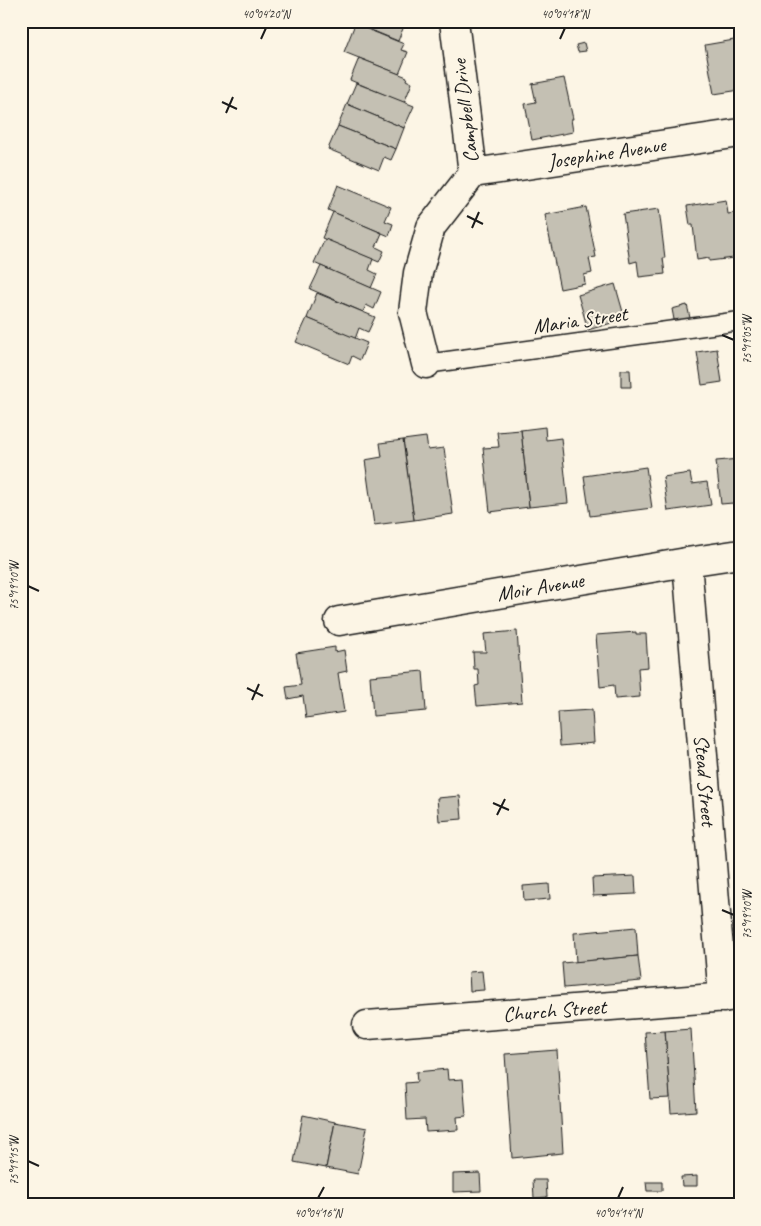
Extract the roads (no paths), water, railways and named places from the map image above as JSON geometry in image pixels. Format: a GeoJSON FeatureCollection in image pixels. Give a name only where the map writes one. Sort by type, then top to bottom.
{"type":"FeatureCollection","features":[{"type":"Feature","properties":{"kind":"street","name":"Campbell Drive"},"geometry":{"type":"LineString","coordinates":[[426,364],[413,312],[418,273],[431,228],[473,173],[454,21]]}},
{"type":"Feature","properties":{"kind":"street","name":"Josephine Avenue"},"geometry":{"type":"LineString","coordinates":[[473,173],[740,133]]}},
{"type":"Feature","properties":{"kind":"street","name":"Moir Avenue"},"geometry":{"type":"LineString","coordinates":[[339,621],[740,554]]}},
{"type":"Feature","properties":{"kind":"street","name":"Stead Street"},"geometry":{"type":"LineString","coordinates":[[686,562],[731,997]]}},
{"type":"Feature","properties":{"kind":"street","name":"Church Street"},"geometry":{"type":"LineString","coordinates":[[367,1025],[731,997]]}},
{"type":"Feature","properties":{"kind":"lane","name":"Maria Street"},"geometry":{"type":"LineString","coordinates":[[426,364],[740,321]]}}]}
